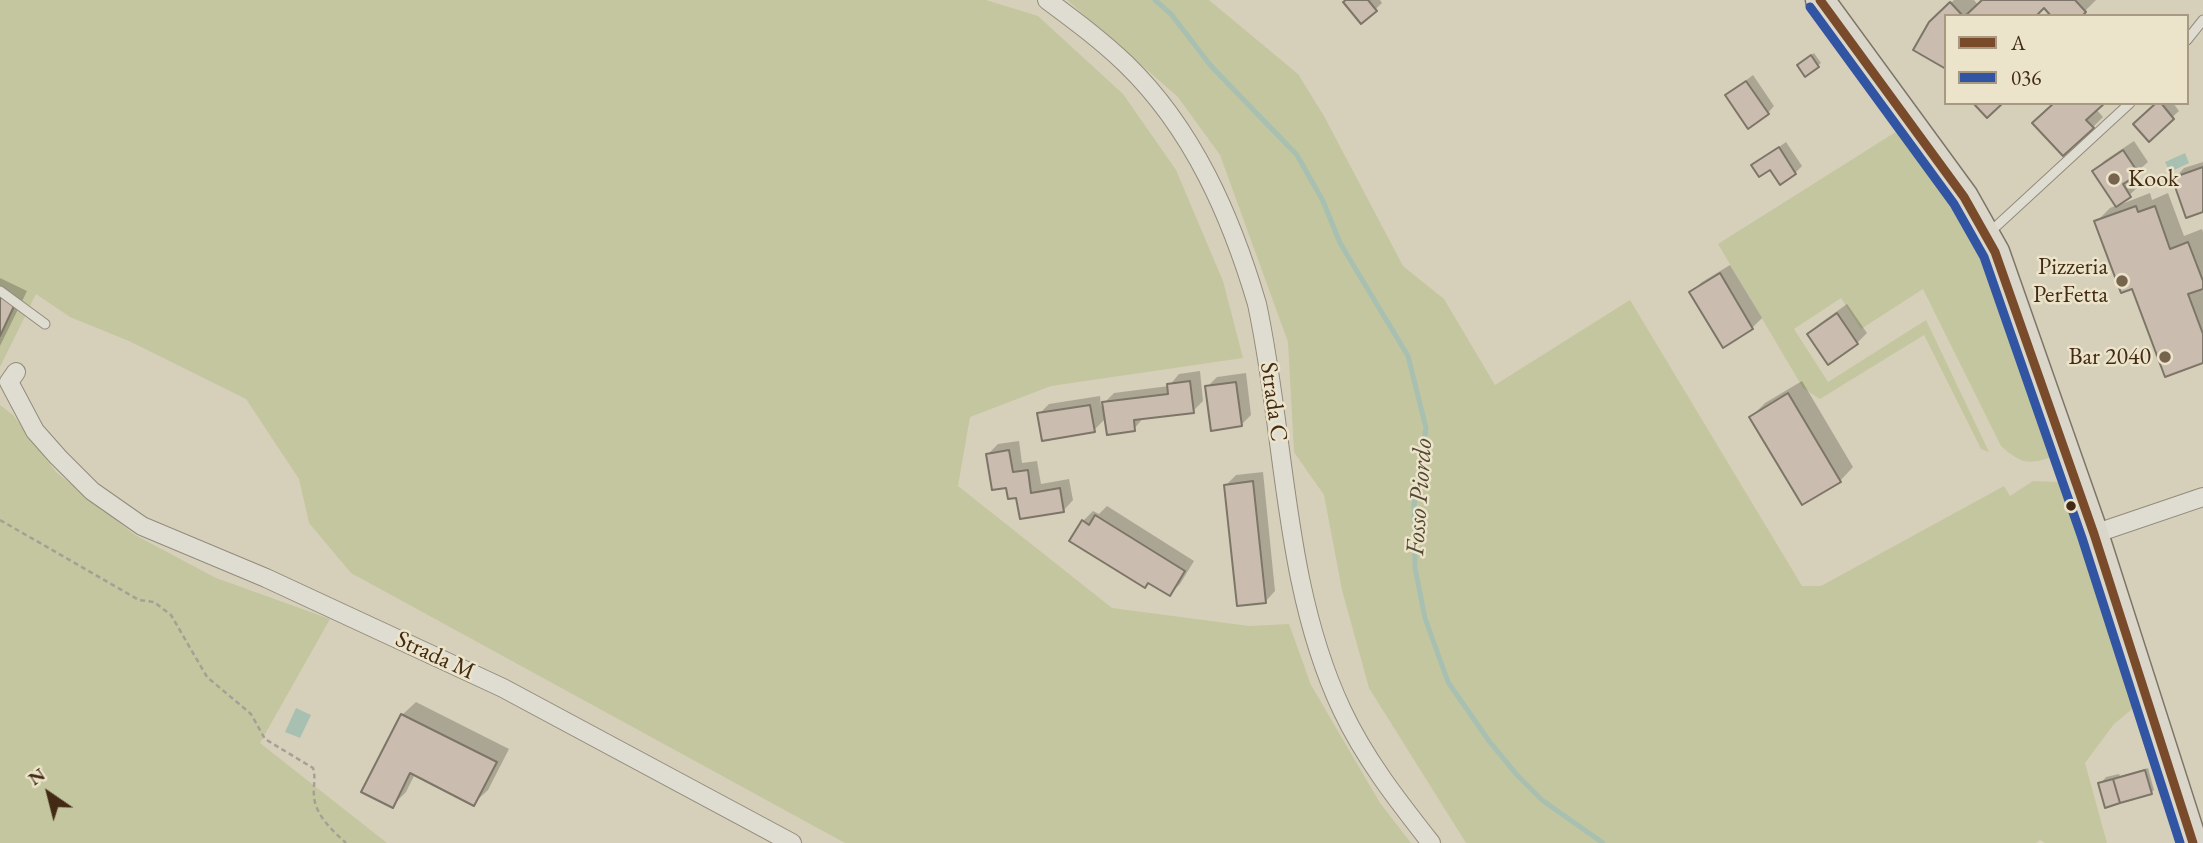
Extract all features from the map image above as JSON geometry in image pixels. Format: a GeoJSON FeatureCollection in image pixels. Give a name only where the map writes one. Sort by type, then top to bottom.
{"type":"FeatureCollection","features":[{"type":"Feature","properties":{"kind":"main road"},"geometry":{"type":"LineString","coordinates":[[1820,0],[1964,197],[1987,234],[2094,534],[2193,843]]}},
{"type":"Feature","properties":{"kind":"street","name":"Strada C"},"geometry":{"type":"LineString","coordinates":[[1047,0],[1098,39],[1150,90],[1181,128],[1211,183],[1250,279],[1257,304],[1302,584],[1327,675],[1342,710],[1372,765],[1431,843]]}},
{"type":"Feature","properties":{"kind":"street","name":"Strada M"},"geometry":{"type":"LineString","coordinates":[[16,372],[9,382],[35,431],[92,491],[142,527],[266,578],[503,688],[792,843]]}},
{"type":"Feature","properties":{"kind":"street"},"geometry":{"type":"LineString","coordinates":[[2094,534],[2203,496]]}},
{"type":"Feature","properties":{"kind":"lane"},"geometry":{"type":"LineString","coordinates":[[2189,38],[2203,20]]}},
{"type":"Feature","properties":{"kind":"lane"},"geometry":{"type":"LineString","coordinates":[[1987,234],[2128,105]]}},
{"type":"Feature","properties":{"kind":"lane"},"geometry":{"type":"LineString","coordinates":[[0,291],[45,324]]}},
{"type":"Feature","properties":{"kind":"path"},"geometry":{"type":"LineString","coordinates":[[0,520],[139,600],[154,603],[171,615],[207,677],[251,714],[270,744],[313,768],[316,777],[314,798],[318,809],[333,831],[346,843]]}},
{"type":"Feature","properties":{"kind":"green space"},"geometry":{"type":"Polygon","coordinates":[[[0,0],[986,0],[1038,16],[1123,94],[1176,170],[1223,281],[1243,358],[1051,386],[970,417],[958,486],[1112,608],[1249,626],[1289,624],[1311,685],[1380,803],[1411,843],[845,843],[351,573],[309,523],[299,479],[246,399],[129,341],[70,317],[36,294],[0,367],[0,0]]]}},
{"type":"Feature","properties":{"kind":"green space"},"geometry":{"type":"Polygon","coordinates":[[[1067,0],[1209,0],[1298,74],[1324,116],[1403,266],[1444,299],[1495,385],[1630,300],[1802,586],[1821,586],[2004,486],[2010,496],[2033,481],[2059,482],[2137,705],[2114,724],[2085,763],[2107,843],[2045,843],[2040,840],[2036,843],[1466,843],[1369,688],[1342,590],[1324,495],[1294,452],[1288,342],[1220,155],[1178,97],[1067,0]]]}},
{"type":"Feature","properties":{"kind":"green space"},"geometry":{"type":"Polygon","coordinates":[[[1902,128],[1979,244],[2053,456],[2037,461],[2025,461],[2001,446],[1923,289],[1861,329],[1841,298],[1794,329],[1828,382],[1926,320],[1989,452],[1981,449],[1924,335],[1820,399],[1803,388],[1718,244],[1902,128]]]}},
{"type":"Feature","properties":{"kind":"green space"},"geometry":{"type":"Polygon","coordinates":[[[0,405],[13,415],[56,472],[135,535],[216,578],[330,619],[260,743],[387,843],[0,843],[0,405]]]}},
{"type":"Feature","properties":{"kind":"shaded area"},"geometry":{"type":"Polygon","coordinates":[[[2185,153],[2189,163],[2170,172],[2165,162],[2185,153]]]}},
{"type":"Feature","properties":{"kind":"shaded area"},"geometry":{"type":"Polygon","coordinates":[[[296,708],[311,715],[300,738],[285,732],[296,708]]]}},
{"type":"Feature","properties":{"kind":"building"},"geometry":{"type":"Polygon","coordinates":[[[1368,0],[1377,11],[1361,24],[1343,2],[1368,0]]]}},
{"type":"Feature","properties":{"kind":"building"},"geometry":{"type":"Polygon","coordinates":[[[1982,0],[2075,0],[2086,12],[2049,14],[2044,8],[2038,14],[1967,14],[1982,0]]]}},
{"type":"Feature","properties":{"kind":"building"},"geometry":{"type":"Polygon","coordinates":[[[1950,2],[1961,14],[1944,14],[1944,68],[1913,50],[1929,22],[1950,2]]]}},
{"type":"Feature","properties":{"kind":"building"},"geometry":{"type":"Polygon","coordinates":[[[1811,55],[1819,67],[1805,77],[1797,65],[1811,55]]]}},
{"type":"Feature","properties":{"kind":"building"},"geometry":{"type":"Polygon","coordinates":[[[1746,81],[1769,114],[1748,129],[1725,95],[1746,81]]]}},
{"type":"Feature","properties":{"kind":"building"},"geometry":{"type":"Polygon","coordinates":[[[1975,105],[2001,105],[1987,118],[1975,105]]]}},
{"type":"Feature","properties":{"kind":"building"},"geometry":{"type":"Polygon","coordinates":[[[2052,105],[2103,105],[2086,120],[2094,128],[2063,156],[2032,123],[2052,105]]]}},
{"type":"Feature","properties":{"kind":"building"},"geometry":{"type":"Polygon","coordinates":[[[2154,105],[2163,105],[2174,119],[2149,142],[2133,124],[2154,105]]]}},
{"type":"Feature","properties":{"kind":"building"},"geometry":{"type":"Polygon","coordinates":[[[1779,147],[1796,174],[1780,185],[1770,170],[1759,177],[1751,165],[1779,147]]]}},
{"type":"Feature","properties":{"kind":"building","name":"Kook"},"geometry":{"type":"Polygon","coordinates":[[[2123,150],[2139,174],[2123,184],[2131,197],[2116,207],[2092,171],[2123,150]]]}},
{"type":"Feature","properties":{"kind":"building"},"geometry":{"type":"Polygon","coordinates":[[[2203,167],[2203,212],[2186,218],[2172,178],[2203,167]]]}},
{"type":"Feature","properties":{"kind":"building"},"geometry":{"type":"Polygon","coordinates":[[[2136,206],[2138,212],[2155,206],[2170,249],[2188,242],[2203,281],[2203,289],[2188,294],[2203,334],[2203,363],[2165,377],[2132,289],[2121,293],[2094,221],[2136,206]]]}},
{"type":"Feature","properties":{"kind":"building"},"geometry":{"type":"Polygon","coordinates":[[[1720,273],[1753,329],[1723,348],[1689,292],[1720,273]]]}},
{"type":"Feature","properties":{"kind":"building"},"geometry":{"type":"Polygon","coordinates":[[[0,297],[15,304],[0,336],[0,297]]]}},
{"type":"Feature","properties":{"kind":"building"},"geometry":{"type":"Polygon","coordinates":[[[1837,313],[1858,344],[1828,365],[1807,334],[1837,313]]]}},
{"type":"Feature","properties":{"kind":"building"},"geometry":{"type":"Polygon","coordinates":[[[1190,381],[1194,413],[1134,420],[1135,431],[1107,435],[1102,402],[1168,394],[1167,384],[1190,381]]]}},
{"type":"Feature","properties":{"kind":"building"},"geometry":{"type":"Polygon","coordinates":[[[1236,382],[1242,426],[1211,431],[1205,386],[1236,382]]]}},
{"type":"Feature","properties":{"kind":"building"},"geometry":{"type":"Polygon","coordinates":[[[1788,393],[1841,482],[1802,505],[1749,417],[1788,393]]]}},
{"type":"Feature","properties":{"kind":"building"},"geometry":{"type":"Polygon","coordinates":[[[1090,405],[1095,432],[1042,441],[1037,413],[1090,405]]]}},
{"type":"Feature","properties":{"kind":"building"},"geometry":{"type":"Polygon","coordinates":[[[1009,450],[1013,472],[1028,470],[1031,493],[1060,488],[1064,512],[1020,519],[1016,498],[1008,499],[1006,488],[992,490],[986,454],[1009,450]]]}},
{"type":"Feature","properties":{"kind":"building"},"geometry":{"type":"Polygon","coordinates":[[[1253,481],[1266,603],[1237,606],[1224,485],[1253,481]]]}},
{"type":"Feature","properties":{"kind":"building"},"geometry":{"type":"Polygon","coordinates":[[[1095,515],[1185,571],[1170,596],[1148,583],[1145,588],[1069,541],[1082,520],[1089,525],[1095,515]]]}},
{"type":"Feature","properties":{"kind":"building"},"geometry":{"type":"Polygon","coordinates":[[[401,714],[497,762],[474,806],[410,773],[393,808],[361,792],[401,714]]]}},
{"type":"Feature","properties":{"kind":"building"},"geometry":{"type":"Polygon","coordinates":[[[2145,770],[2152,794],[2120,803],[2113,779],[2145,770]]]}},
{"type":"Feature","properties":{"kind":"building"},"geometry":{"type":"Polygon","coordinates":[[[2113,779],[2120,803],[2105,808],[2098,783],[2113,779]]]}},
{"type":"Feature","properties":{"kind":"waterway","name":"Fosso Piordo"},"geometry":{"type":"LineString","coordinates":[[1155,0],[1171,14],[1211,66],[1297,155],[1323,201],[1340,243],[1408,356],[1426,428],[1414,505],[1415,568],[1425,618],[1448,682],[1489,741],[1517,775],[1542,800],[1603,843]]}},
{"type":"Feature","properties":{"kind":"transit line","name":"A"},"geometry":{"type":"LineString","coordinates":[[1820,0],[1964,197],[1995,252],[2094,534],[2193,843]]}},
{"type":"Feature","properties":{"kind":"transit line","name":"036"},"geometry":{"type":"LineString","coordinates":[[1810,7],[1954,204],[1984,257],[2082,538],[2180,843]]}},
{"type":"Feature","properties":{"kind":"place","name":"Kook"},"geometry":{"type":"Point","coordinates":[2114,179]}},
{"type":"Feature","properties":{"kind":"place","name":"Pizzeria PerFetta"},"geometry":{"type":"Point","coordinates":[2122,281]}},
{"type":"Feature","properties":{"kind":"place","name":"Bar 2040"},"geometry":{"type":"Point","coordinates":[2165,357]}}]}
